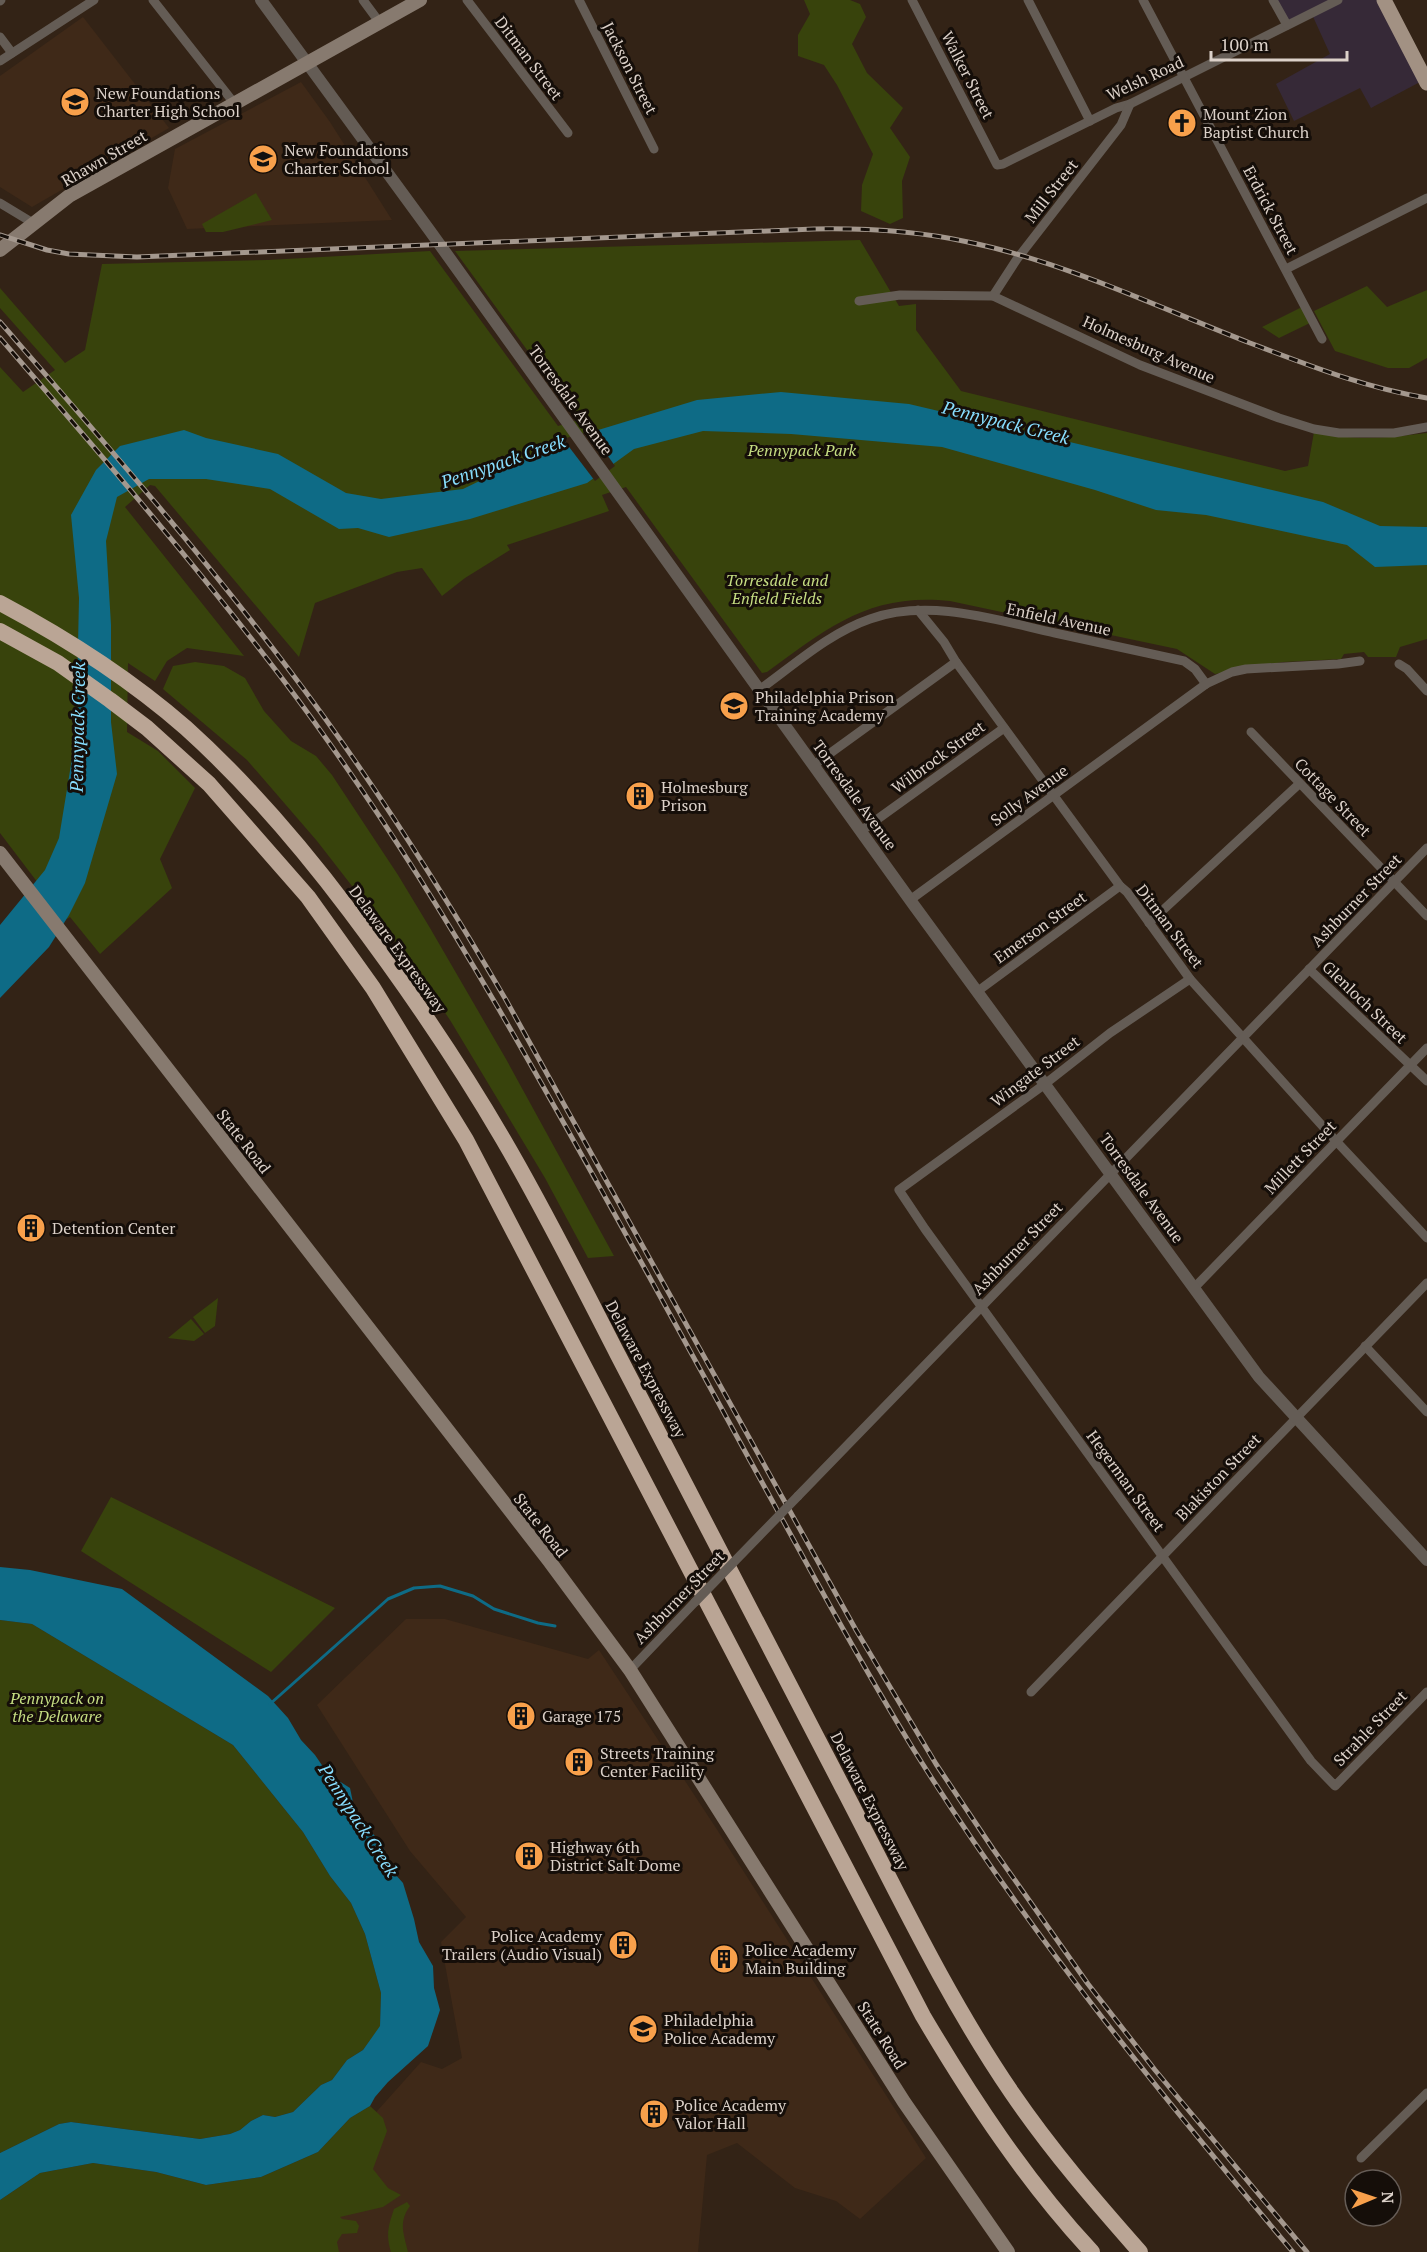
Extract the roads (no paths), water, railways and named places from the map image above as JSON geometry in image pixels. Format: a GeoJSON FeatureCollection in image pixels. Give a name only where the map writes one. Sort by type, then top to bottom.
{"type":"FeatureCollection","features":[{"type":"Feature","properties":{"kind":"highway","name":"Delaware Expressway"},"geometry":{"type":"LineString","coordinates":[[0,603],[39,624],[130,684],[184,726],[256,798],[331,887],[420,1009],[502,1137],[722,1552],[920,1937],[970,2026],[1011,2092],[1050,2145],[1084,2189],[1140,2252]]}},
{"type":"Feature","properties":{"kind":"highway"},"geometry":{"type":"LineString","coordinates":[[0,631],[37,651],[110,700],[182,758],[242,818],[308,897],[373,988],[412,1048],[471,1150],[922,2016],[990,2124],[1041,2193],[1092,2252]]}},
{"type":"Feature","properties":{"kind":"main road","name":"Rhawn Street"},"geometry":{"type":"LineString","coordinates":[[0,250],[69,196],[420,0]]}},
{"type":"Feature","properties":{"kind":"main road"},"geometry":{"type":"LineString","coordinates":[[1384,0],[1427,83]]}},
{"type":"Feature","properties":{"kind":"main road","name":"State Road"},"geometry":{"type":"LineString","coordinates":[[0,853],[544,1555],[630,1670],[904,2102],[1008,2252]]}},
{"type":"Feature","properties":{"kind":"street"},"geometry":{"type":"LineString","coordinates":[[0,62],[94,0]]}},
{"type":"Feature","properties":{"kind":"street"},"geometry":{"type":"LineString","coordinates":[[153,0],[234,103]]}},
{"type":"Feature","properties":{"kind":"street","name":"Torresdale Avenue"},"geometry":{"type":"LineString","coordinates":[[261,0],[430,231],[910,900],[1259,1377],[1425,1554]]}},
{"type":"Feature","properties":{"kind":"street"},"geometry":{"type":"LineString","coordinates":[[363,0],[380,23]]}},
{"type":"Feature","properties":{"kind":"street","name":"Ditman Street"},"geometry":{"type":"LineString","coordinates":[[467,0],[568,133]]}},
{"type":"Feature","properties":{"kind":"street","name":"Jackson Street"},"geometry":{"type":"LineString","coordinates":[[579,0],[654,149]]}},
{"type":"Feature","properties":{"kind":"street","name":"Walker Street"},"geometry":{"type":"LineString","coordinates":[[912,0],[997,165]]}},
{"type":"Feature","properties":{"kind":"street"},"geometry":{"type":"LineString","coordinates":[[1028,0],[1090,121]]}},
{"type":"Feature","properties":{"kind":"street","name":"Erdrick Street"},"geometry":{"type":"LineString","coordinates":[[1143,0],[1322,339]]}},
{"type":"Feature","properties":{"kind":"street"},"geometry":{"type":"LineString","coordinates":[[1273,0],[1287,25]]}},
{"type":"Feature","properties":{"kind":"street","name":"Welsh Road"},"geometry":{"type":"LineString","coordinates":[[997,165],[1116,108],[1130,104],[1338,0]]}},
{"type":"Feature","properties":{"kind":"street"},"geometry":{"type":"LineString","coordinates":[[0,37],[12,53]]}},
{"type":"Feature","properties":{"kind":"street","name":"Mill Street"},"geometry":{"type":"LineString","coordinates":[[993,296],[1017,259],[1121,125],[1130,104]]}},
{"type":"Feature","properties":{"kind":"street"},"geometry":{"type":"LineString","coordinates":[[1286,269],[1427,198]]}},
{"type":"Feature","properties":{"kind":"street"},"geometry":{"type":"LineString","coordinates":[[0,203],[33,223]]}},
{"type":"Feature","properties":{"kind":"street","name":"Holmesburg Avenue"},"geometry":{"type":"LineString","coordinates":[[860,301],[900,295],[993,296],[1140,364],[1279,418],[1314,429],[1339,433],[1394,433],[1427,427]]}},
{"type":"Feature","properties":{"kind":"street","name":"Ditman Street"},"geometry":{"type":"LineString","coordinates":[[918,610],[944,642],[1004,728],[1190,979],[1427,1238]]}},
{"type":"Feature","properties":{"kind":"street","name":"Enfield Avenue"},"geometry":{"type":"LineString","coordinates":[[759,690],[851,627],[888,613],[918,610],[940,610],[1016,624],[1184,661],[1195,669],[1206,684]]}},
{"type":"Feature","properties":{"kind":"street"},"geometry":{"type":"LineString","coordinates":[[1206,684],[1232,672],[1246,669],[1360,661]]}},
{"type":"Feature","properties":{"kind":"street"},"geometry":{"type":"LineString","coordinates":[[814,765],[956,662]]}},
{"type":"Feature","properties":{"kind":"street"},"geometry":{"type":"LineString","coordinates":[[1399,664],[1407,669],[1427,691]]}},
{"type":"Feature","properties":{"kind":"street","name":"Solly Avenue"},"geometry":{"type":"LineString","coordinates":[[910,900],[1206,684]]}},
{"type":"Feature","properties":{"kind":"street","name":"Wilbrock Street"},"geometry":{"type":"LineString","coordinates":[[861,831],[1004,728]]}},
{"type":"Feature","properties":{"kind":"street","name":"Cottage Street"},"geometry":{"type":"LineString","coordinates":[[1251,732],[1395,881]]}},
{"type":"Feature","properties":{"kind":"street"},"geometry":{"type":"LineString","coordinates":[[1149,923],[1299,784]]}},
{"type":"Feature","properties":{"kind":"street","name":"Ashburner Street"},"geometry":{"type":"LineString","coordinates":[[630,1670],[1427,848]]}},
{"type":"Feature","properties":{"kind":"street"},"geometry":{"type":"LineString","coordinates":[[1395,881],[1427,916]]}},
{"type":"Feature","properties":{"kind":"street","name":"Emerson Street"},"geometry":{"type":"LineString","coordinates":[[978,991],[1120,886]]}},
{"type":"Feature","properties":{"kind":"street","name":"Glenloch Street"},"geometry":{"type":"LineString","coordinates":[[1309,969],[1427,1082]]}},
{"type":"Feature","properties":{"kind":"street","name":"Wingate Street"},"geometry":{"type":"LineString","coordinates":[[900,1189],[1110,1033],[1190,979]]}},
{"type":"Feature","properties":{"kind":"street","name":"Millett Street"},"geometry":{"type":"LineString","coordinates":[[1194,1288],[1427,1048]]}},
{"type":"Feature","properties":{"kind":"street","name":"Hegerman Street"},"geometry":{"type":"LineString","coordinates":[[900,1189],[925,1229],[1311,1761],[1335,1786]]}},
{"type":"Feature","properties":{"kind":"street","name":"Blakiston Street"},"geometry":{"type":"LineString","coordinates":[[1031,1692],[1427,1283]]}},
{"type":"Feature","properties":{"kind":"street"},"geometry":{"type":"LineString","coordinates":[[1365,1346],[1427,1412]]}},
{"type":"Feature","properties":{"kind":"street","name":"Strahle Street"},"geometry":{"type":"LineString","coordinates":[[1335,1786],[1427,1692]]}},
{"type":"Feature","properties":{"kind":"street"},"geometry":{"type":"LineString","coordinates":[[1361,2158],[1427,2093]]}},
{"type":"Feature","properties":{"kind":"water"},"geometry":{"type":"Polygon","coordinates":[[[781,392],[909,404],[1323,502],[1380,526],[1427,527],[1427,565],[1375,567],[1347,545],[1206,515],[1156,510],[1095,490],[942,447],[791,434],[703,431],[634,449],[587,483],[470,519],[389,537],[358,528],[339,529],[270,489],[206,479],[149,479],[117,497],[106,541],[111,625],[111,722],[117,774],[85,883],[69,915],[49,947],[0,998],[0,925],[45,870],[59,838],[79,716],[77,692],[79,598],[71,515],[96,470],[120,446],[184,430],[206,438],[278,454],[346,493],[381,499],[463,489],[562,441],[697,400],[781,392]]]}},
{"type":"Feature","properties":{"kind":"water","name":"Pennypack Creek"},"geometry":{"type":"Polygon","coordinates":[[[0,1567],[30,1570],[122,1589],[268,1696],[288,1718],[301,1740],[328,1774],[350,1788],[356,1817],[383,1844],[386,1857],[403,1883],[419,1942],[433,1966],[434,1988],[440,2010],[428,2046],[388,2082],[370,2106],[350,2118],[318,2152],[261,2177],[206,2185],[156,2172],[93,2163],[40,2173],[0,2200],[0,2153],[59,2124],[71,2122],[200,2139],[230,2134],[263,2115],[275,2117],[293,2112],[321,2085],[332,2080],[347,2060],[363,2050],[380,2026],[381,1993],[365,1934],[351,1903],[330,1876],[303,1832],[233,1745],[32,1624],[0,1620],[0,1567]]]}},
{"type":"Feature","properties":{"kind":"waterway"},"geometry":{"type":"LineString","coordinates":[[270,1704],[388,1599],[414,1588],[440,1586],[473,1596],[494,1609],[555,1626]]}},
{"type":"Feature","properties":{"kind":"railway"},"geometry":{"type":"LineString","coordinates":[[0,235],[47,250],[69,254],[137,257],[814,229],[911,233],[968,242],[1040,261],[1315,367],[1359,382],[1427,398]]}},
{"type":"Feature","properties":{"kind":"railway"},"geometry":{"type":"LineString","coordinates":[[0,322],[220,581],[319,710],[376,791],[456,916],[506,1000],[856,1630],[936,1764],[1088,1984],[1155,2070],[1307,2252]]}},
{"type":"Feature","properties":{"kind":"railway"},"geometry":{"type":"LineString","coordinates":[[0,338],[213,590],[281,677],[367,797],[447,922],[497,1006],[624,1230],[828,1602],[912,1747],[955,1814],[1046,1943],[1142,2068],[1293,2252]]}},
{"type":"Feature","properties":{"kind":"place","name":"New Foundations Charter High School"},"geometry":{"type":"Point","coordinates":[75,102]}},
{"type":"Feature","properties":{"kind":"place","name":"Mount Zion Baptist Church"},"geometry":{"type":"Point","coordinates":[1182,123]}},
{"type":"Feature","properties":{"kind":"place","name":"New Foundations Charter School"},"geometry":{"type":"Point","coordinates":[263,159]}},
{"type":"Feature","properties":{"kind":"place","name":"Philadelphia Prison Training Academy"},"geometry":{"type":"Point","coordinates":[734,706]}},
{"type":"Feature","properties":{"kind":"place","name":"Holmesburg Prison"},"geometry":{"type":"Point","coordinates":[640,796]}},
{"type":"Feature","properties":{"kind":"place","name":"Detention Center"},"geometry":{"type":"Point","coordinates":[31,1228]}},
{"type":"Feature","properties":{"kind":"place","name":"Garage 175"},"geometry":{"type":"Point","coordinates":[521,1716]}},
{"type":"Feature","properties":{"kind":"place","name":"Streets Training Center Facility"},"geometry":{"type":"Point","coordinates":[579,1762]}},
{"type":"Feature","properties":{"kind":"place","name":"Highway 6th District Salt Dome"},"geometry":{"type":"Point","coordinates":[529,1856]}},
{"type":"Feature","properties":{"kind":"place","name":"Police Academy Trailers (Audio Visual)"},"geometry":{"type":"Point","coordinates":[623,1945]}},
{"type":"Feature","properties":{"kind":"place","name":"Police Academy Main Building"},"geometry":{"type":"Point","coordinates":[724,1959]}},
{"type":"Feature","properties":{"kind":"place","name":"Philadelphia Police Academy"},"geometry":{"type":"Point","coordinates":[643,2029]}},
{"type":"Feature","properties":{"kind":"place","name":"Police Academy Valor Hall"},"geometry":{"type":"Point","coordinates":[654,2114]}},
{"type":"Feature","properties":{"kind":"park label","name":"Pennypack Park"},"geometry":{"type":"Point","coordinates":[802,450]}},
{"type":"Feature","properties":{"kind":"park label","name":"Torresdale and Enfield Fields"},"geometry":{"type":"Point","coordinates":[777,589]}},
{"type":"Feature","properties":{"kind":"park label","name":"Pennypack on the Delaware"},"geometry":{"type":"Point","coordinates":[57,1707]}}]}
